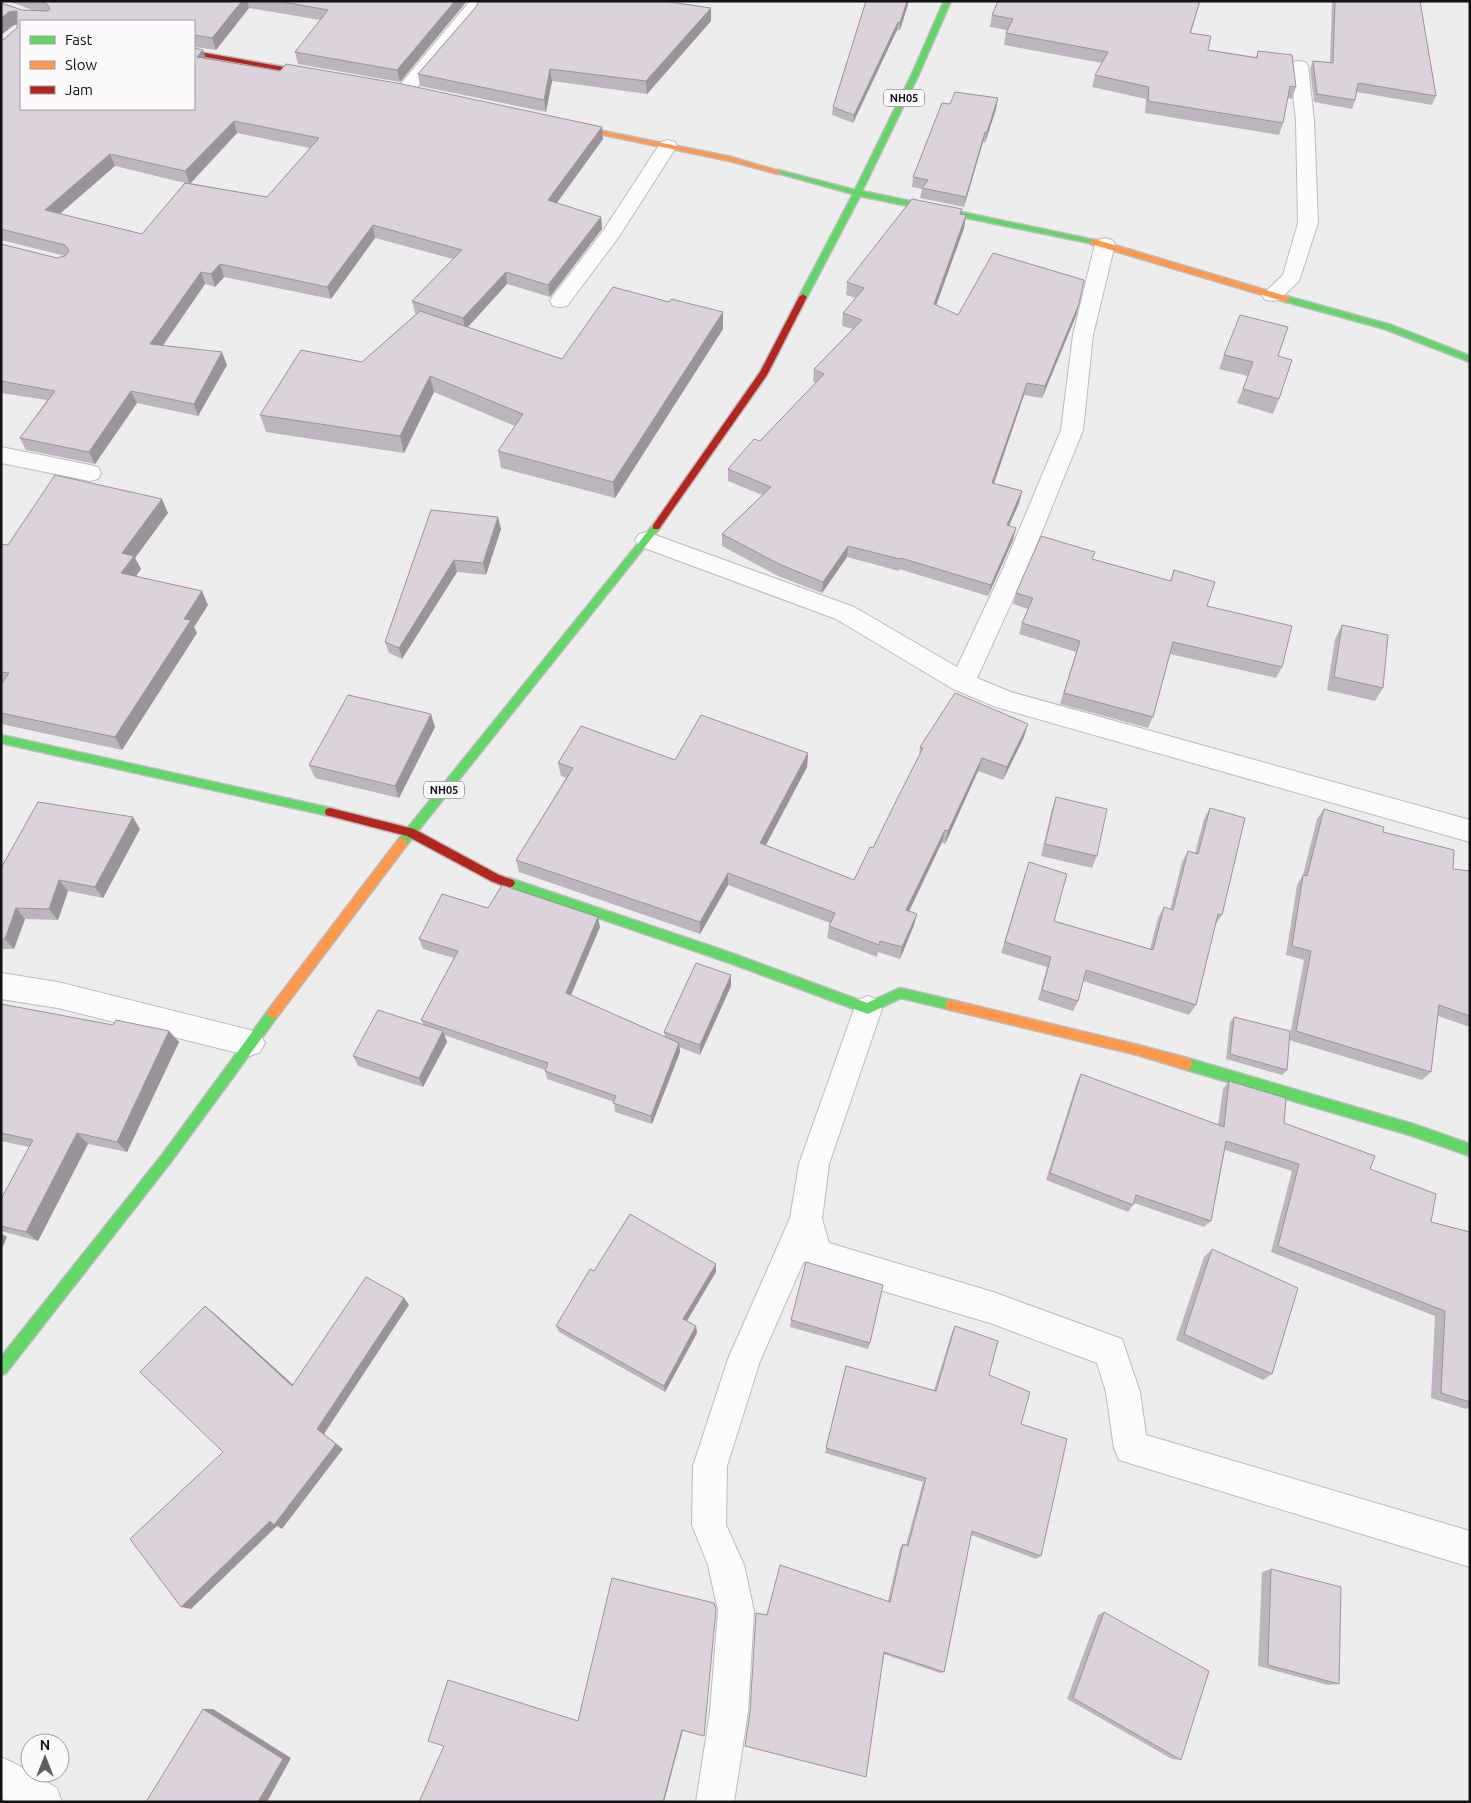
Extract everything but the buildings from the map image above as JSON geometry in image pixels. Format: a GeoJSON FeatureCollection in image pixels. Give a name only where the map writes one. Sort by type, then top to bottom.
{"type":"FeatureCollection","features":[{"type":"Feature","properties":{"kind":"street"},"geometry":{"type":"LineString","coordinates":[[405,90],[470,16],[479,1]]}},
{"type":"Feature","properties":{"kind":"street","name":"NH05"},"geometry":{"type":"LineString","coordinates":[[1,1368],[166,1159],[250,1043],[410,832],[647,540],[764,372],[858,193],[926,53],[948,1]]}},
{"type":"Feature","properties":{"kind":"street"},"geometry":{"type":"LineString","coordinates":[[195,53],[326,76]]}},
{"type":"Feature","properties":{"kind":"street"},"geometry":{"type":"LineString","coordinates":[[1272,295],[1292,277],[1308,223],[1305,121],[1299,66]]}},
{"type":"Feature","properties":{"kind":"street"},"geometry":{"type":"LineString","coordinates":[[551,121],[731,159],[858,193],[1104,244],[1272,295],[1388,327],[1470,359]]}},
{"type":"Feature","properties":{"kind":"street"},"geometry":{"type":"LineString","coordinates":[[560,301],[611,234],[668,146]]}},
{"type":"Feature","properties":{"kind":"street"},"geometry":{"type":"LineString","coordinates":[[962,682],[1014,572],[1072,430],[1083,335],[1104,244]]}},
{"type":"Feature","properties":{"kind":"street"},"geometry":{"type":"LineString","coordinates":[[1,455],[90,473]]}},
{"type":"Feature","properties":{"kind":"street"},"geometry":{"type":"LineString","coordinates":[[647,540],[845,613],[962,682],[1005,700],[1470,831]]}},
{"type":"Feature","properties":{"kind":"street"},"geometry":{"type":"LineString","coordinates":[[1,739],[264,796],[410,832],[495,878],[731,958],[868,1009]]}},
{"type":"Feature","properties":{"kind":"street"},"geometry":{"type":"LineString","coordinates":[[1,986],[58,995],[250,1043]]}},
{"type":"Feature","properties":{"kind":"street"},"geometry":{"type":"LineString","coordinates":[[715,1802],[729,1712],[736,1611],[726,1565],[709,1524],[710,1466],[744,1359],[806,1219],[814,1164],[868,1009],[900,993],[1138,1050],[1413,1130],[1470,1150]]}},
{"type":"Feature","properties":{"kind":"street"},"geometry":{"type":"LineString","coordinates":[[806,1219],[817,1255],[993,1308],[1110,1351],[1123,1392],[1131,1448],[1470,1550]]}},
{"type":"Feature","properties":{"kind":"street"},"geometry":{"type":"LineString","coordinates":[[1,1776],[43,1802]]}},
{"type":"Feature","properties":{"kind":"traffic: fast"},"geometry":{"type":"LineString","coordinates":[[803,297],[897,113],[948,1]]}},
{"type":"Feature","properties":{"kind":"traffic: fast"},"geometry":{"type":"LineString","coordinates":[[778,172],[858,193],[1094,242]]}},
{"type":"Feature","properties":{"kind":"traffic: fast"},"geometry":{"type":"LineString","coordinates":[[1286,299],[1388,327],[1470,359]]}},
{"type":"Feature","properties":{"kind":"traffic: fast"},"geometry":{"type":"LineString","coordinates":[[402,843],[656,527]]}},
{"type":"Feature","properties":{"kind":"traffic: fast"},"geometry":{"type":"LineString","coordinates":[[1,739],[330,812]]}},
{"type":"Feature","properties":{"kind":"traffic: fast"},"geometry":{"type":"LineString","coordinates":[[509,883],[731,958],[868,1009],[900,993],[951,1005]]}},
{"type":"Feature","properties":{"kind":"traffic: fast"},"geometry":{"type":"LineString","coordinates":[[1,1368],[166,1159],[273,1013]]}},
{"type":"Feature","properties":{"kind":"traffic: fast"},"geometry":{"type":"LineString","coordinates":[[1187,1064],[1413,1130],[1470,1150]]}},
{"type":"Feature","properties":{"kind":"traffic: slow"},"geometry":{"type":"LineString","coordinates":[[566,125],[731,159],[778,172]]}},
{"type":"Feature","properties":{"kind":"traffic: slow"},"geometry":{"type":"LineString","coordinates":[[1094,242],[1286,299]]}},
{"type":"Feature","properties":{"kind":"traffic: slow"},"geometry":{"type":"LineString","coordinates":[[273,1013],[402,843]]}},
{"type":"Feature","properties":{"kind":"traffic: slow"},"geometry":{"type":"LineString","coordinates":[[951,1005],[1138,1050],[1187,1064]]}},
{"type":"Feature","properties":{"kind":"traffic: jam"},"geometry":{"type":"LineString","coordinates":[[195,53],[318,75]]}},
{"type":"Feature","properties":{"kind":"traffic: jam"},"geometry":{"type":"LineString","coordinates":[[656,527],[764,373],[803,297]]}},
{"type":"Feature","properties":{"kind":"traffic: jam"},"geometry":{"type":"LineString","coordinates":[[330,812],[410,832],[495,878],[509,883]]}}]}
